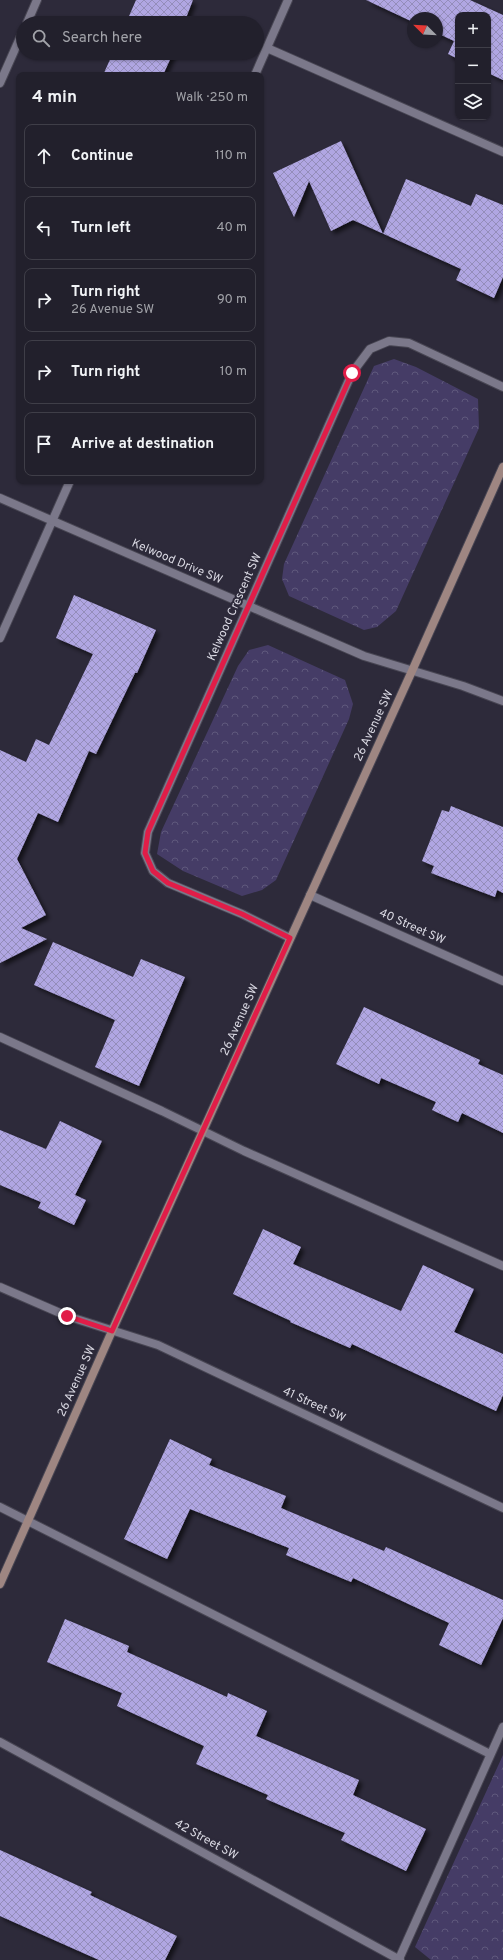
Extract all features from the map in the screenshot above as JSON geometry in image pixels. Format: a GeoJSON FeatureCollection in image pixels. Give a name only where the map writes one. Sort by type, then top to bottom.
{"type":"FeatureCollection","features":[{"type":"Feature","properties":{"kind":"street"},"geometry":{"type":"LineString","coordinates":[[30,16],[37,0]]}},
{"type":"Feature","properties":{"kind":"street"},"geometry":{"type":"LineString","coordinates":[[264,54],[288,0]]}},
{"type":"Feature","properties":{"kind":"street"},"geometry":{"type":"LineString","coordinates":[[0,83],[16,47]]}},
{"type":"Feature","properties":{"kind":"street"},"geometry":{"type":"LineString","coordinates":[[267,48],[503,152]]}},
{"type":"Feature","properties":{"kind":"street"},"geometry":{"type":"LineString","coordinates":[[255,72],[261,60]]}},
{"type":"Feature","properties":{"kind":"street","name":"Kelwood Crescent SW"},"geometry":{"type":"LineString","coordinates":[[290,938],[242,914],[168,883],[153,871],[145,853],[148,832],[352,373],[370,349],[389,341],[409,343],[503,387]]}},
{"type":"Feature","properties":{"kind":"street","name":"26 Avenue SW"},"geometry":{"type":"LineString","coordinates":[[0,1584],[112,1331],[412,671],[503,467]]}},
{"type":"Feature","properties":{"kind":"street"},"geometry":{"type":"LineString","coordinates":[[0,638],[69,484]]}},
{"type":"Feature","properties":{"kind":"street","name":"Kelwood Drive SW"},"geometry":{"type":"LineString","coordinates":[[0,498],[364,656],[463,686],[503,702]]}},
{"type":"Feature","properties":{"kind":"street","name":"40 Street SW"},"geometry":{"type":"LineString","coordinates":[[310,895],[503,982]]}},
{"type":"Feature","properties":{"kind":"street"},"geometry":{"type":"LineString","coordinates":[[0,1037],[162,1111],[244,1151],[503,1266]]}},
{"type":"Feature","properties":{"kind":"street","name":"41 Street SW"},"geometry":{"type":"LineString","coordinates":[[0,1287],[67,1316],[158,1345],[503,1508]]}},
{"type":"Feature","properties":{"kind":"street"},"geometry":{"type":"LineString","coordinates":[[0,1507],[29,1520],[490,1754]]}},
{"type":"Feature","properties":{"kind":"street"},"geometry":{"type":"LineString","coordinates":[[400,1960],[503,1727]]}},
{"type":"Feature","properties":{"kind":"street","name":"42 Street SW"},"geometry":{"type":"LineString","coordinates":[[0,1742],[400,1960]]}},
{"type":"Feature","properties":{"kind":"green space"},"geometry":{"type":"Polygon","coordinates":[[[394,359],[416,367],[478,399],[479,428],[396,611],[377,627],[364,630],[289,596],[282,579],[284,564],[374,366],[394,359]]]}},
{"type":"Feature","properties":{"kind":"green space"},"geometry":{"type":"Polygon","coordinates":[[[268,645],[345,680],[353,704],[349,719],[276,880],[262,890],[242,896],[183,871],[157,854],[161,832],[238,666],[249,650],[268,645]]]}},
{"type":"Feature","properties":{"kind":"green space"},"geometry":{"type":"Polygon","coordinates":[[[503,1755],[503,1960],[431,1960],[415,1947],[503,1755]]]}},
{"type":"Feature","properties":{"kind":"building"},"geometry":{"type":"Polygon","coordinates":[[[136,0],[193,0],[187,16],[129,16],[136,0]]]}},
{"type":"Feature","properties":{"kind":"building"},"geometry":{"type":"Polygon","coordinates":[[[366,0],[470,0],[503,15],[503,80],[491,74],[491,12],[455,12],[455,58],[448,54],[454,41],[443,36],[443,12],[407,12],[407,19],[366,0]]]}},
{"type":"Feature","properties":{"kind":"building"},"geometry":{"type":"Polygon","coordinates":[[[110,60],[170,60],[164,72],[104,72],[110,60]]]}},
{"type":"Feature","properties":{"kind":"building"},"geometry":{"type":"Polygon","coordinates":[[[341,141],[383,234],[353,220],[331,231],[309,181],[294,217],[273,173],[341,141]]]}},
{"type":"Feature","properties":{"kind":"building"},"geometry":{"type":"Polygon","coordinates":[[[406,179],[471,206],[476,194],[503,205],[503,277],[494,298],[456,280],[461,269],[383,234],[406,179]]]}},
{"type":"Feature","properties":{"kind":"building"},"geometry":{"type":"Polygon","coordinates":[[[74,595],[156,630],[137,673],[135,673],[96,754],[89,751],[58,822],[38,813],[17,859],[46,915],[21,928],[47,939],[0,963],[0,750],[26,762],[36,739],[49,745],[93,654],[56,638],[74,595]]]}},
{"type":"Feature","properties":{"kind":"building"},"geometry":{"type":"Polygon","coordinates":[[[451,806],[503,827],[503,893],[497,890],[495,897],[431,873],[434,866],[422,861],[442,810],[449,812],[451,806]]]}},
{"type":"Feature","properties":{"kind":"building"},"geometry":{"type":"Polygon","coordinates":[[[53,942],[133,977],[141,959],[185,977],[139,1086],[95,1067],[115,1020],[34,985],[53,942]]]}},
{"type":"Feature","properties":{"kind":"building"},"geometry":{"type":"Polygon","coordinates":[[[364,1007],[480,1060],[478,1064],[503,1075],[503,1133],[462,1113],[458,1122],[432,1110],[436,1102],[381,1078],[379,1084],[336,1064],[364,1007]]]}},
{"type":"Feature","properties":{"kind":"building"},"geometry":{"type":"Polygon","coordinates":[[[60,1121],[102,1141],[75,1195],[86,1200],[74,1225],[38,1208],[41,1202],[0,1185],[0,1130],[46,1149],[60,1121]]]}},
{"type":"Feature","properties":{"kind":"building"},"geometry":{"type":"Polygon","coordinates":[[[263,1229],[301,1247],[293,1264],[401,1311],[423,1265],[474,1289],[454,1332],[503,1354],[503,1395],[496,1411],[352,1344],[350,1348],[290,1322],[291,1321],[233,1294],[263,1229]]]}},
{"type":"Feature","properties":{"kind":"building"},"geometry":{"type":"Polygon","coordinates":[[[170,1439],[212,1459],[209,1465],[286,1496],[281,1508],[384,1551],[386,1547],[503,1600],[503,1618],[481,1665],[439,1645],[449,1623],[353,1578],[351,1582],[286,1555],[289,1548],[190,1509],[167,1559],[124,1539],[170,1439]]]}},
{"type":"Feature","properties":{"kind":"building"},"geometry":{"type":"Polygon","coordinates":[[[65,1619],[129,1646],[127,1652],[227,1697],[228,1693],[267,1711],[256,1736],[359,1780],[353,1795],[426,1829],[406,1871],[341,1840],[345,1833],[266,1799],[268,1795],[196,1764],[204,1746],[117,1706],[122,1693],[47,1662],[65,1619]]]}},
{"type":"Feature","properties":{"kind":"building"},"geometry":{"type":"Polygon","coordinates":[[[0,1850],[92,1892],[90,1895],[177,1936],[165,1960],[99,1960],[0,1916],[0,1850]]]}},
{"type":"Feature","properties":{"kind":"route"},"geometry":{"type":"LineString","coordinates":[[67,1316],[112,1331],[290,938],[242,914],[168,883],[153,871],[145,853],[148,832],[352,373]]}}]}
